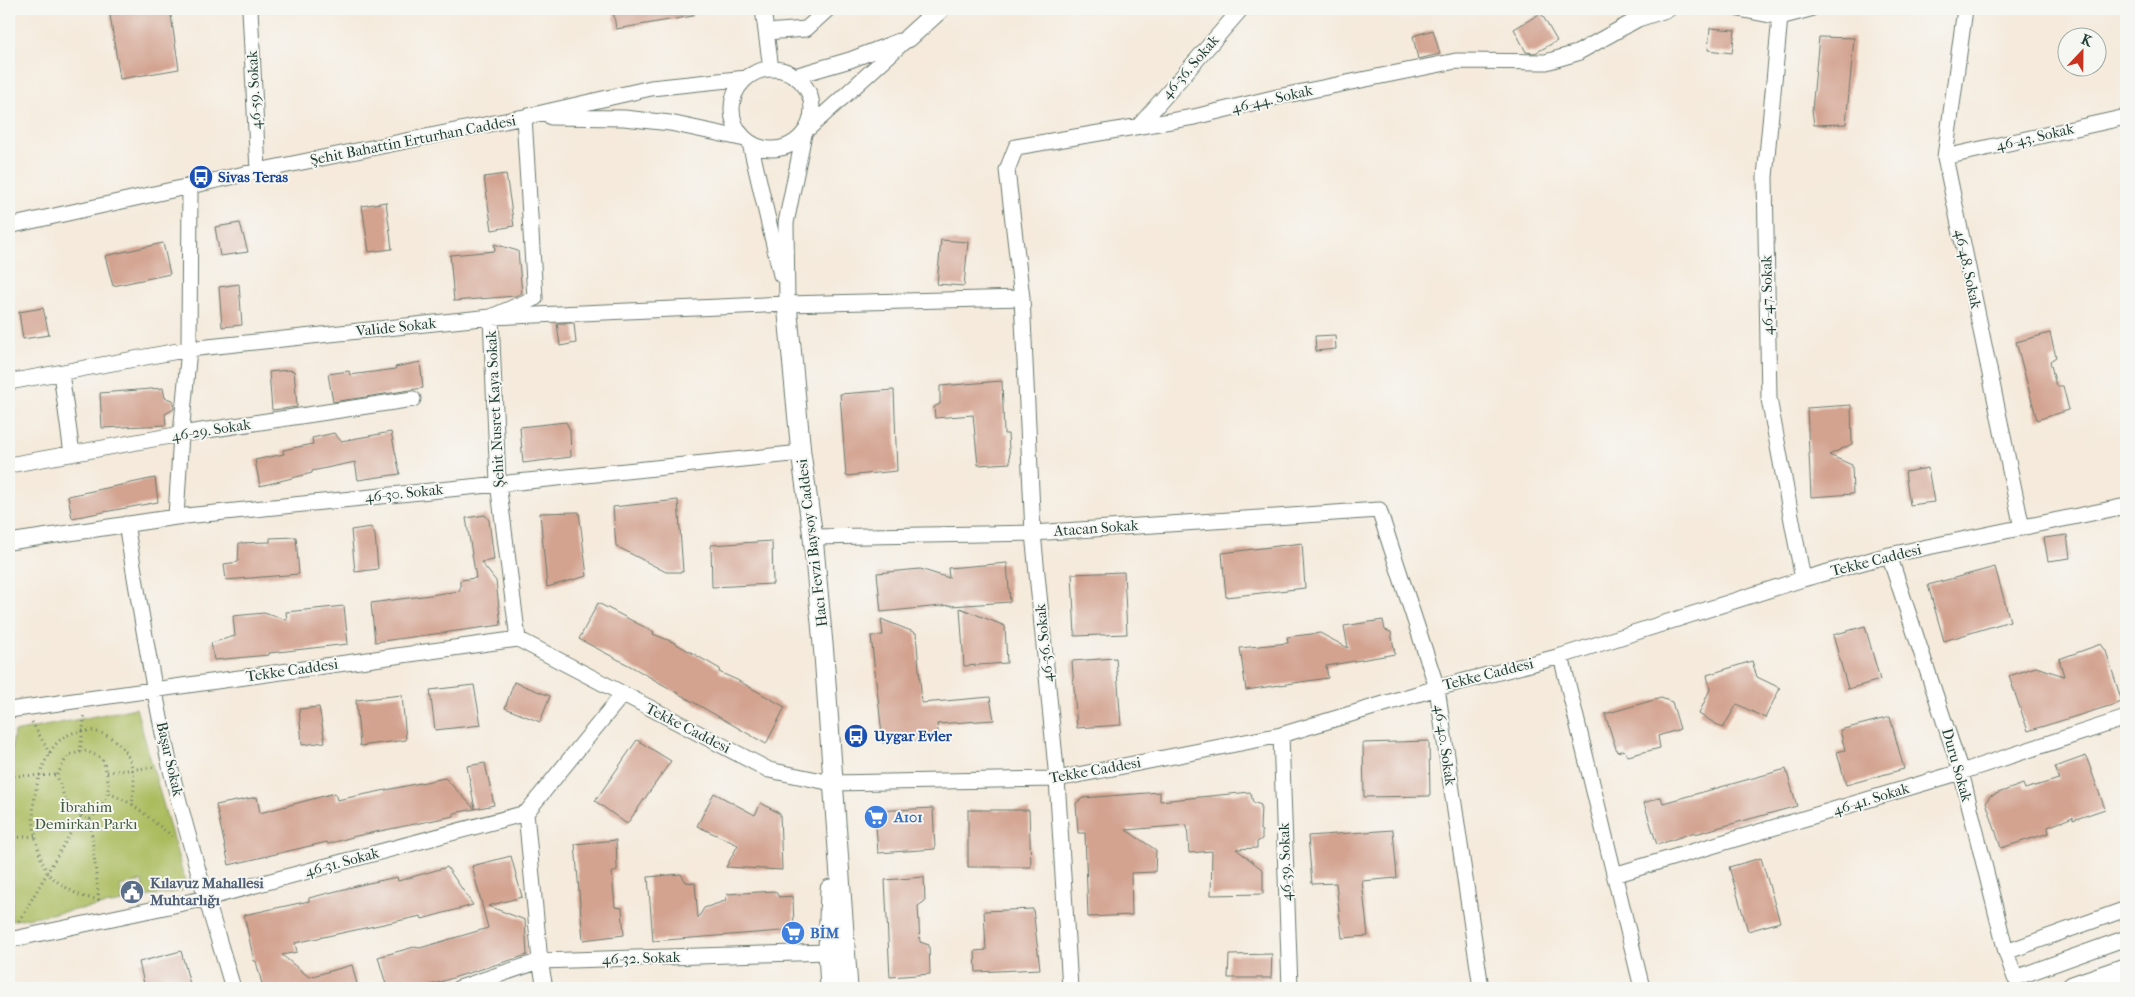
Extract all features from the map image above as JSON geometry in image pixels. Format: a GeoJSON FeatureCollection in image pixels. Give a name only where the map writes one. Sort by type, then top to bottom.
{"type":"FeatureCollection","features":[{"type":"Feature","properties":{"kind":"main road"},"geometry":{"type":"LineString","coordinates":[[2074,988],[2126,970]]}},
{"type":"Feature","properties":{"kind":"street","name":"46-59. Sokak"},"geometry":{"type":"LineString","coordinates":[[250,9],[258,171]]}},
{"type":"Feature","properties":{"kind":"street"},"geometry":{"type":"LineString","coordinates":[[763,9],[771,69]]}},
{"type":"Feature","properties":{"kind":"street"},"geometry":{"type":"LineString","coordinates":[[766,32],[806,28],[828,9]]}},
{"type":"Feature","properties":{"kind":"street"},"geometry":{"type":"LineString","coordinates":[[806,131],[812,116],[812,102],[805,86],[795,76],[784,71],[771,69],[759,72],[747,78],[736,92],[732,106],[736,126],[748,141],[763,148],[778,149],[792,144],[940,9]]}},
{"type":"Feature","properties":{"kind":"street","name":"46-36. Sokak"},"geometry":{"type":"LineString","coordinates":[[1139,126],[1241,9]]}},
{"type":"Feature","properties":{"kind":"street","name":"46-44. Sokak"},"geometry":{"type":"LineString","coordinates":[[1022,298],[1008,170],[1016,147],[1194,117],[1277,97],[1456,61],[1546,62],[1577,53],[1638,19],[1669,9]]}},
{"type":"Feature","properties":{"kind":"street"},"geometry":{"type":"LineString","coordinates":[[1739,9],[1780,13],[1810,9]]}},
{"type":"Feature","properties":{"kind":"street","name":"46-48. Sokak"},"geometry":{"type":"LineString","coordinates":[[1965,9],[1945,157],[2022,528]]}},
{"type":"Feature","properties":{"kind":"street","name":"46-47. Sokak"},"geometry":{"type":"LineString","coordinates":[[1780,13],[1765,177],[1769,399],[1803,579]]}},
{"type":"Feature","properties":{"kind":"street"},"geometry":{"type":"LineString","coordinates":[[795,76],[850,60],[908,38]]}},
{"type":"Feature","properties":{"kind":"street","name":"Şehit Bahattin Erturhan Caddesi"},"geometry":{"type":"LineString","coordinates":[[9,226],[258,171],[524,117],[651,88],[747,78]]}},
{"type":"Feature","properties":{"kind":"street","name":"Şehit Bahattin Erturhan Caddesi"},"geometry":{"type":"LineString","coordinates":[[524,117],[624,118],[670,123],[748,141]]}},
{"type":"Feature","properties":{"kind":"street","name":"Şehit Nusret Kaya Sokak"},"geometry":{"type":"LineString","coordinates":[[518,639],[498,483],[491,317],[536,298],[524,117]]}},
{"type":"Feature","properties":{"kind":"street","name":"46-43. Sokak"},"geometry":{"type":"LineString","coordinates":[[1945,157],[2126,117]]}},
{"type":"Feature","properties":{"kind":"street","name":"Hacı Fevzi Baysoy Caddesi"},"geometry":{"type":"LineString","coordinates":[[806,131],[786,223],[787,304],[801,453],[813,537],[824,655],[848,988]]}},
{"type":"Feature","properties":{"kind":"street","name":"Hacı Fevzi Baysoy Caddesi"},"geometry":{"type":"LineString","coordinates":[[748,141],[787,304]]}},
{"type":"Feature","properties":{"kind":"street"},"geometry":{"type":"LineString","coordinates":[[176,517],[180,434],[189,349],[190,186]]}},
{"type":"Feature","properties":{"kind":"street","name":"46-36. Sokak"},"geometry":{"type":"LineString","coordinates":[[1022,298],[1033,533],[1057,779],[1070,988]]}},
{"type":"Feature","properties":{"kind":"street","name":"Valide Sokak"},"geometry":{"type":"LineString","coordinates":[[9,382],[189,349],[491,317],[787,304],[1022,298]]}},
{"type":"Feature","properties":{"kind":"street"},"geometry":{"type":"LineString","coordinates":[[61,372],[72,454]]}},
{"type":"Feature","properties":{"kind":"street","name":"46-29. Sokak"},"geometry":{"type":"LineString","coordinates":[[9,465],[180,434],[413,399]]}},
{"type":"Feature","properties":{"kind":"street","name":"46-30. Sokak"},"geometry":{"type":"LineString","coordinates":[[9,542],[176,517],[801,453]]}},
{"type":"Feature","properties":{"kind":"street","name":"Tekke Caddesi"},"geometry":{"type":"LineString","coordinates":[[16,709],[518,639],[622,695],[769,770],[832,783],[1057,779],[1281,735],[1437,688],[1561,656],[1803,579],[1889,555],[2126,506]]}},
{"type":"Feature","properties":{"kind":"street","name":"Atacan Sokak"},"geometry":{"type":"LineString","coordinates":[[813,537],[1033,533],[1380,510]]}},
{"type":"Feature","properties":{"kind":"street","name":"46-40. Sokak"},"geometry":{"type":"LineString","coordinates":[[1380,510],[1437,688],[1481,988]]}},
{"type":"Feature","properties":{"kind":"street","name":"Başar Sokak"},"geometry":{"type":"LineString","coordinates":[[126,524],[170,765],[192,852],[233,988]]}},
{"type":"Feature","properties":{"kind":"street","name":"Duru Sokak"},"geometry":{"type":"LineString","coordinates":[[1889,555],[1961,772],[2006,952],[2015,978],[2126,938]]}},
{"type":"Feature","properties":{"kind":"street"},"geometry":{"type":"LineString","coordinates":[[1561,656],[1641,988]]}},
{"type":"Feature","properties":{"kind":"street"},"geometry":{"type":"LineString","coordinates":[[545,988],[540,961],[526,814],[622,695]]}},
{"type":"Feature","properties":{"kind":"street","name":"46-41. Sokak"},"geometry":{"type":"LineString","coordinates":[[1614,875],[1961,772],[2126,718]]}},
{"type":"Feature","properties":{"kind":"street","name":"46-39. Sokak"},"geometry":{"type":"LineString","coordinates":[[1281,735],[1290,988]]}},
{"type":"Feature","properties":{"kind":"street","name":"Hacı Fevzi Baysoy Caddesi"},"geometry":{"type":"LineString","coordinates":[[830,988],[828,952],[832,783]]}},
{"type":"Feature","properties":{"kind":"street","name":"46-31. Sokak"},"geometry":{"type":"LineString","coordinates":[[9,940],[207,898],[526,814]]}},
{"type":"Feature","properties":{"kind":"street"},"geometry":{"type":"LineString","coordinates":[[2006,952],[2126,909]]}},
{"type":"Feature","properties":{"kind":"street","name":"46-32. Sokak"},"geometry":{"type":"LineString","coordinates":[[459,988],[540,961],[828,952]]}},
{"type":"Feature","properties":{"kind":"path"},"geometry":{"type":"LineString","coordinates":[[80,752],[87,698]]}},
{"type":"Feature","properties":{"kind":"path"},"geometry":{"type":"LineString","coordinates":[[16,709],[50,754]]}},
{"type":"Feature","properties":{"kind":"path"},"geometry":{"type":"LineString","coordinates":[[99,900],[77,894],[47,873],[35,836],[34,796],[40,775],[56,745],[74,732],[83,730],[98,731],[111,736],[123,748],[132,769],[135,788],[132,804]]}},
{"type":"Feature","properties":{"kind":"path"},"geometry":{"type":"LineString","coordinates":[[86,751],[102,758],[107,772],[109,793],[102,806],[90,818],[80,817],[72,809],[61,791],[57,775],[68,756],[86,751]]}},
{"type":"Feature","properties":{"kind":"path"},"geometry":{"type":"LineString","coordinates":[[107,772],[170,765]]}},
{"type":"Feature","properties":{"kind":"path"},"geometry":{"type":"LineString","coordinates":[[9,776],[57,775]]}},
{"type":"Feature","properties":{"kind":"path"},"geometry":{"type":"LineString","coordinates":[[109,793],[132,804],[192,852]]}},
{"type":"Feature","properties":{"kind":"path"},"geometry":{"type":"LineString","coordinates":[[17,925],[80,817]]}},
{"type":"Feature","properties":{"kind":"path"},"geometry":{"type":"LineString","coordinates":[[90,818],[101,921]]}},
{"type":"Feature","properties":{"kind":"path"},"geometry":{"type":"LineString","coordinates":[[9,838],[35,836]]}},
{"type":"Feature","properties":{"kind":"green space","name":"İbrahim Demirkan Parkı"},"geometry":{"type":"Polygon","coordinates":[[[136,708],[185,881],[182,891],[144,897],[142,881],[120,886],[123,902],[9,921],[9,766],[14,732],[136,708]]]}},
{"type":"Feature","properties":{"kind":"building"},"geometry":{"type":"Polygon","coordinates":[[[109,9],[170,9],[179,69],[120,79],[109,9]]]}},
{"type":"Feature","properties":{"kind":"building"},"geometry":{"type":"Polygon","coordinates":[[[613,9],[692,9],[693,16],[616,29],[613,9]]]}},
{"type":"Feature","properties":{"kind":"building"},"geometry":{"type":"Polygon","coordinates":[[[1541,13],[1557,41],[1535,53],[1526,52],[1514,29],[1541,13]]]}},
{"type":"Feature","properties":{"kind":"building"},"geometry":{"type":"Polygon","coordinates":[[[1710,28],[1735,30],[1732,53],[1708,50],[1710,28]]]}},
{"type":"Feature","properties":{"kind":"building"},"geometry":{"type":"Polygon","coordinates":[[[1433,30],[1440,54],[1418,59],[1413,36],[1433,30]]]}},
{"type":"Feature","properties":{"kind":"building"},"geometry":{"type":"Polygon","coordinates":[[[1819,37],[1854,38],[1846,124],[1814,125],[1812,110],[1819,37]]]}},
{"type":"Feature","properties":{"kind":"building"},"geometry":{"type":"Polygon","coordinates":[[[506,174],[514,226],[492,230],[484,177],[506,174]]]}},
{"type":"Feature","properties":{"kind":"building"},"geometry":{"type":"Polygon","coordinates":[[[386,202],[392,249],[369,252],[362,206],[386,202]]]}},
{"type":"Feature","properties":{"kind":"building"},"geometry":{"type":"Polygon","coordinates":[[[240,223],[248,252],[220,256],[215,227],[240,223]]]}},
{"type":"Feature","properties":{"kind":"building"},"geometry":{"type":"Polygon","coordinates":[[[941,240],[968,242],[964,286],[937,284],[941,240]]]}},
{"type":"Feature","properties":{"kind":"building"},"geometry":{"type":"Polygon","coordinates":[[[163,243],[170,274],[113,286],[105,256],[163,243]]]}},
{"type":"Feature","properties":{"kind":"building"},"geometry":{"type":"Polygon","coordinates":[[[494,244],[518,251],[522,293],[515,296],[454,301],[450,255],[495,251],[494,244]]]}},
{"type":"Feature","properties":{"kind":"building"},"geometry":{"type":"Polygon","coordinates":[[[239,284],[242,325],[222,327],[219,287],[239,284]]]}},
{"type":"Feature","properties":{"kind":"building"},"geometry":{"type":"Polygon","coordinates":[[[43,308],[49,335],[23,339],[19,312],[43,308]]]}},
{"type":"Feature","properties":{"kind":"building"},"geometry":{"type":"Polygon","coordinates":[[[557,323],[574,323],[576,343],[560,346],[557,323]]]}},
{"type":"Feature","properties":{"kind":"building"},"geometry":{"type":"Polygon","coordinates":[[[2050,333],[2056,357],[2050,361],[2056,386],[2063,386],[2069,410],[2037,420],[2016,342],[2050,333]]]}},
{"type":"Feature","properties":{"kind":"building"},"geometry":{"type":"Polygon","coordinates":[[[1335,335],[1336,349],[1316,351],[1315,336],[1335,335]]]}},
{"type":"Feature","properties":{"kind":"building"},"geometry":{"type":"Polygon","coordinates":[[[420,362],[423,388],[333,402],[328,374],[349,371],[350,375],[396,369],[395,367],[420,362]]]}},
{"type":"Feature","properties":{"kind":"building"},"geometry":{"type":"Polygon","coordinates":[[[294,371],[297,407],[272,410],[269,372],[294,371]]]}},
{"type":"Feature","properties":{"kind":"building"},"geometry":{"type":"Polygon","coordinates":[[[1002,381],[1004,434],[1008,434],[1010,463],[978,465],[973,415],[935,418],[934,407],[940,404],[940,386],[1002,381]]]}},
{"type":"Feature","properties":{"kind":"building"},"geometry":{"type":"Polygon","coordinates":[[[163,388],[165,398],[173,400],[174,409],[165,414],[166,425],[102,428],[100,393],[163,388]]]}},
{"type":"Feature","properties":{"kind":"building"},"geometry":{"type":"Polygon","coordinates":[[[894,390],[897,471],[846,476],[840,394],[894,390]]]}},
{"type":"Feature","properties":{"kind":"building"},"geometry":{"type":"Polygon","coordinates":[[[1851,405],[1852,444],[1829,455],[1852,465],[1853,494],[1811,497],[1807,408],[1851,405]]]}},
{"type":"Feature","properties":{"kind":"building"},"geometry":{"type":"Polygon","coordinates":[[[566,422],[570,430],[571,457],[523,463],[520,427],[566,422]]]}},
{"type":"Feature","properties":{"kind":"building"},"geometry":{"type":"Polygon","coordinates":[[[391,432],[400,474],[358,480],[355,462],[312,471],[312,473],[260,486],[255,460],[284,454],[283,450],[313,444],[312,438],[334,433],[341,441],[391,432]]]}},
{"type":"Feature","properties":{"kind":"building"},"geometry":{"type":"Polygon","coordinates":[[[1928,468],[1934,502],[1910,505],[1905,472],[1928,468]]]}},
{"type":"Feature","properties":{"kind":"building"},"geometry":{"type":"Polygon","coordinates":[[[155,478],[158,502],[72,518],[68,496],[155,478]]]}},
{"type":"Feature","properties":{"kind":"building"},"geometry":{"type":"Polygon","coordinates":[[[678,500],[683,572],[666,572],[616,546],[613,507],[678,500]]]}},
{"type":"Feature","properties":{"kind":"building"},"geometry":{"type":"Polygon","coordinates":[[[579,512],[587,576],[547,587],[540,513],[579,512]]]}},
{"type":"Feature","properties":{"kind":"building"},"geometry":{"type":"Polygon","coordinates":[[[485,515],[489,520],[494,560],[481,562],[496,581],[501,625],[375,642],[371,603],[460,591],[460,580],[476,578],[466,518],[485,515]]]}},
{"type":"Feature","properties":{"kind":"building"},"geometry":{"type":"Polygon","coordinates":[[[371,527],[375,535],[378,569],[355,572],[351,530],[371,527]]]}},
{"type":"Feature","properties":{"kind":"building"},"geometry":{"type":"Polygon","coordinates":[[[2067,535],[2070,558],[2048,561],[2044,538],[2067,535]]]}},
{"type":"Feature","properties":{"kind":"building"},"geometry":{"type":"Polygon","coordinates":[[[296,537],[299,574],[226,580],[224,564],[238,562],[239,543],[270,542],[270,538],[296,537]]]}},
{"type":"Feature","properties":{"kind":"building"},"geometry":{"type":"Polygon","coordinates":[[[772,541],[773,584],[712,587],[711,545],[772,541]]]}},
{"type":"Feature","properties":{"kind":"building"},"geometry":{"type":"Polygon","coordinates":[[[1302,543],[1305,588],[1226,597],[1222,553],[1302,543]]]}},
{"type":"Feature","properties":{"kind":"building"},"geometry":{"type":"Polygon","coordinates":[[[1007,563],[1010,602],[951,605],[881,612],[877,573],[920,569],[949,578],[948,568],[1007,563]]]}},
{"type":"Feature","properties":{"kind":"building"},"geometry":{"type":"Polygon","coordinates":[[[1995,567],[2010,621],[1944,641],[1928,585],[1995,567]]]}},
{"type":"Feature","properties":{"kind":"building"},"geometry":{"type":"Polygon","coordinates":[[[1124,572],[1127,634],[1075,636],[1072,574],[1124,572]]]}},
{"type":"Feature","properties":{"kind":"building"},"geometry":{"type":"Polygon","coordinates":[[[598,603],[654,632],[653,634],[673,642],[720,669],[719,672],[785,707],[766,744],[634,668],[579,639],[598,603]]]}},
{"type":"Feature","properties":{"kind":"building"},"geometry":{"type":"Polygon","coordinates":[[[344,606],[348,644],[269,653],[269,655],[214,660],[211,643],[235,636],[233,616],[264,613],[287,620],[286,612],[344,606]]]}},
{"type":"Feature","properties":{"kind":"building"},"geometry":{"type":"Polygon","coordinates":[[[960,608],[1005,626],[1007,663],[964,666],[960,608]]]}},
{"type":"Feature","properties":{"kind":"building"},"geometry":{"type":"Polygon","coordinates":[[[881,619],[916,633],[922,703],[990,697],[994,720],[937,724],[939,738],[883,743],[871,636],[883,635],[881,619]]]}},
{"type":"Feature","properties":{"kind":"building"},"geometry":{"type":"Polygon","coordinates":[[[1383,620],[1385,630],[1391,632],[1395,654],[1326,666],[1328,678],[1246,690],[1240,648],[1288,643],[1287,637],[1320,633],[1348,648],[1344,626],[1383,620]]]}},
{"type":"Feature","properties":{"kind":"building"},"geometry":{"type":"Polygon","coordinates":[[[1865,626],[1880,680],[1848,689],[1833,635],[1865,626]]]}},
{"type":"Feature","properties":{"kind":"building"},"geometry":{"type":"Polygon","coordinates":[[[2101,644],[2106,651],[2122,702],[2028,731],[2009,676],[2036,667],[2064,676],[2059,659],[2101,644]]]}},
{"type":"Feature","properties":{"kind":"building"},"geometry":{"type":"Polygon","coordinates":[[[1116,658],[1121,725],[1077,728],[1072,661],[1116,658]]]}},
{"type":"Feature","properties":{"kind":"building"},"geometry":{"type":"Polygon","coordinates":[[[1752,661],[1757,677],[1780,688],[1765,718],[1737,704],[1723,728],[1699,714],[1710,689],[1707,675],[1752,661]]]}},
{"type":"Feature","properties":{"kind":"building"},"geometry":{"type":"Polygon","coordinates":[[[514,682],[550,696],[540,722],[505,708],[514,682]]]}},
{"type":"Feature","properties":{"kind":"building"},"geometry":{"type":"Polygon","coordinates":[[[474,685],[481,725],[435,730],[430,690],[474,685]]]}},
{"type":"Feature","properties":{"kind":"building"},"geometry":{"type":"Polygon","coordinates":[[[402,695],[406,740],[360,746],[356,700],[402,695]]]}},
{"type":"Feature","properties":{"kind":"building"},"geometry":{"type":"Polygon","coordinates":[[[1661,698],[1672,702],[1680,729],[1658,736],[1660,748],[1628,756],[1624,750],[1617,752],[1605,714],[1661,698]]]}},
{"type":"Feature","properties":{"kind":"building"},"geometry":{"type":"Polygon","coordinates":[[[319,707],[325,742],[302,745],[299,709],[319,707]]]}},
{"type":"Feature","properties":{"kind":"building"},"geometry":{"type":"Polygon","coordinates":[[[1890,717],[1904,769],[1846,785],[1837,752],[1845,750],[1840,730],[1890,717]]]}},
{"type":"Feature","properties":{"kind":"building"},"geometry":{"type":"Polygon","coordinates":[[[637,740],[671,761],[627,824],[595,801],[637,740]]]}},
{"type":"Feature","properties":{"kind":"building"},"geometry":{"type":"Polygon","coordinates":[[[1429,741],[1430,796],[1364,797],[1363,743],[1429,741]]]}},
{"type":"Feature","properties":{"kind":"building"},"geometry":{"type":"Polygon","coordinates":[[[2086,756],[2105,809],[2073,820],[2073,817],[2048,827],[2049,833],[2001,848],[1986,802],[1990,796],[2023,784],[2025,789],[2059,779],[2055,767],[2086,756]]]}},
{"type":"Feature","properties":{"kind":"building"},"geometry":{"type":"Polygon","coordinates":[[[485,763],[494,805],[475,809],[467,766],[485,763]]]}},
{"type":"Feature","properties":{"kind":"building"},"geometry":{"type":"Polygon","coordinates":[[[1786,769],[1797,806],[1695,834],[1695,832],[1657,845],[1644,803],[1661,797],[1663,803],[1786,769]]]}},
{"type":"Feature","properties":{"kind":"building"},"geometry":{"type":"Polygon","coordinates":[[[445,778],[475,809],[454,813],[454,816],[356,836],[328,844],[327,842],[229,865],[216,805],[257,797],[260,813],[335,793],[337,800],[445,778]]]}},
{"type":"Feature","properties":{"kind":"building"},"geometry":{"type":"Polygon","coordinates":[[[1160,792],[1160,801],[1250,792],[1253,802],[1261,805],[1260,830],[1262,831],[1262,839],[1257,842],[1257,848],[1236,849],[1263,870],[1263,894],[1211,895],[1212,851],[1189,853],[1187,825],[1126,830],[1156,850],[1155,872],[1131,873],[1132,915],[1088,917],[1085,833],[1078,833],[1076,803],[1083,798],[1160,792]]]}},
{"type":"Feature","properties":{"kind":"building"},"geometry":{"type":"Polygon","coordinates":[[[714,793],[755,815],[761,803],[780,814],[782,870],[726,867],[738,845],[697,826],[714,793]]]}},
{"type":"Feature","properties":{"kind":"building"},"geometry":{"type":"Polygon","coordinates":[[[933,808],[935,849],[878,853],[875,811],[933,808]]]}},
{"type":"Feature","properties":{"kind":"building"},"geometry":{"type":"Polygon","coordinates":[[[968,810],[1029,810],[1031,867],[968,867],[968,810]]]}},
{"type":"Feature","properties":{"kind":"building"},"geometry":{"type":"Polygon","coordinates":[[[1393,830],[1397,878],[1362,881],[1368,936],[1342,938],[1336,883],[1312,884],[1308,836],[1393,830]]]}},
{"type":"Feature","properties":{"kind":"building"},"geometry":{"type":"Polygon","coordinates":[[[616,840],[617,870],[612,873],[615,907],[622,908],[624,935],[583,940],[575,844],[616,840]]]}},
{"type":"Feature","properties":{"kind":"building"},"geometry":{"type":"Polygon","coordinates":[[[511,856],[522,897],[488,906],[525,920],[527,955],[427,986],[428,988],[387,988],[378,957],[414,947],[420,948],[488,928],[472,866],[511,856]]]}},
{"type":"Feature","properties":{"kind":"building"},"geometry":{"type":"Polygon","coordinates":[[[1761,858],[1780,922],[1748,931],[1729,867],[1761,858]]]}},
{"type":"Feature","properties":{"kind":"building"},"geometry":{"type":"Polygon","coordinates":[[[447,867],[473,905],[422,919],[421,916],[295,943],[297,952],[282,955],[309,977],[352,965],[358,988],[263,988],[256,961],[254,961],[244,915],[309,901],[309,898],[364,884],[397,877],[398,881],[447,867]]]}},
{"type":"Feature","properties":{"kind":"building"},"geometry":{"type":"Polygon","coordinates":[[[681,874],[686,882],[695,883],[698,918],[704,908],[725,901],[727,894],[775,891],[779,897],[793,896],[794,930],[653,941],[648,877],[681,874]]]}},
{"type":"Feature","properties":{"kind":"building"},"geometry":{"type":"Polygon","coordinates":[[[924,877],[925,901],[918,906],[920,942],[929,945],[930,974],[890,977],[885,880],[924,877]]]}},
{"type":"Feature","properties":{"kind":"building"},"geometry":{"type":"Polygon","coordinates":[[[1033,909],[1040,969],[976,972],[975,951],[986,950],[984,911],[1033,909]]]}},
{"type":"Feature","properties":{"kind":"building"},"geometry":{"type":"Polygon","coordinates":[[[181,951],[191,988],[145,988],[139,962],[181,951]]]}},
{"type":"Feature","properties":{"kind":"building"},"geometry":{"type":"Polygon","coordinates":[[[1272,954],[1271,978],[1228,978],[1229,955],[1272,954]]]}},
{"type":"Feature","properties":{"kind":"place","name":"Sivas Teras"},"geometry":{"type":"Point","coordinates":[201,177]}},
{"type":"Feature","properties":{"kind":"place","name":"Uygar Evler"},"geometry":{"type":"Point","coordinates":[856,736]}},
{"type":"Feature","properties":{"kind":"place","name":"A101"},"geometry":{"type":"Point","coordinates":[876,817]}},
{"type":"Feature","properties":{"kind":"place","name":"Kılavuz Mahallesi Muhtarlığı"},"geometry":{"type":"Point","coordinates":[132,892]}},
{"type":"Feature","properties":{"kind":"place","name":"BİM"},"geometry":{"type":"Point","coordinates":[793,933]}}]}
